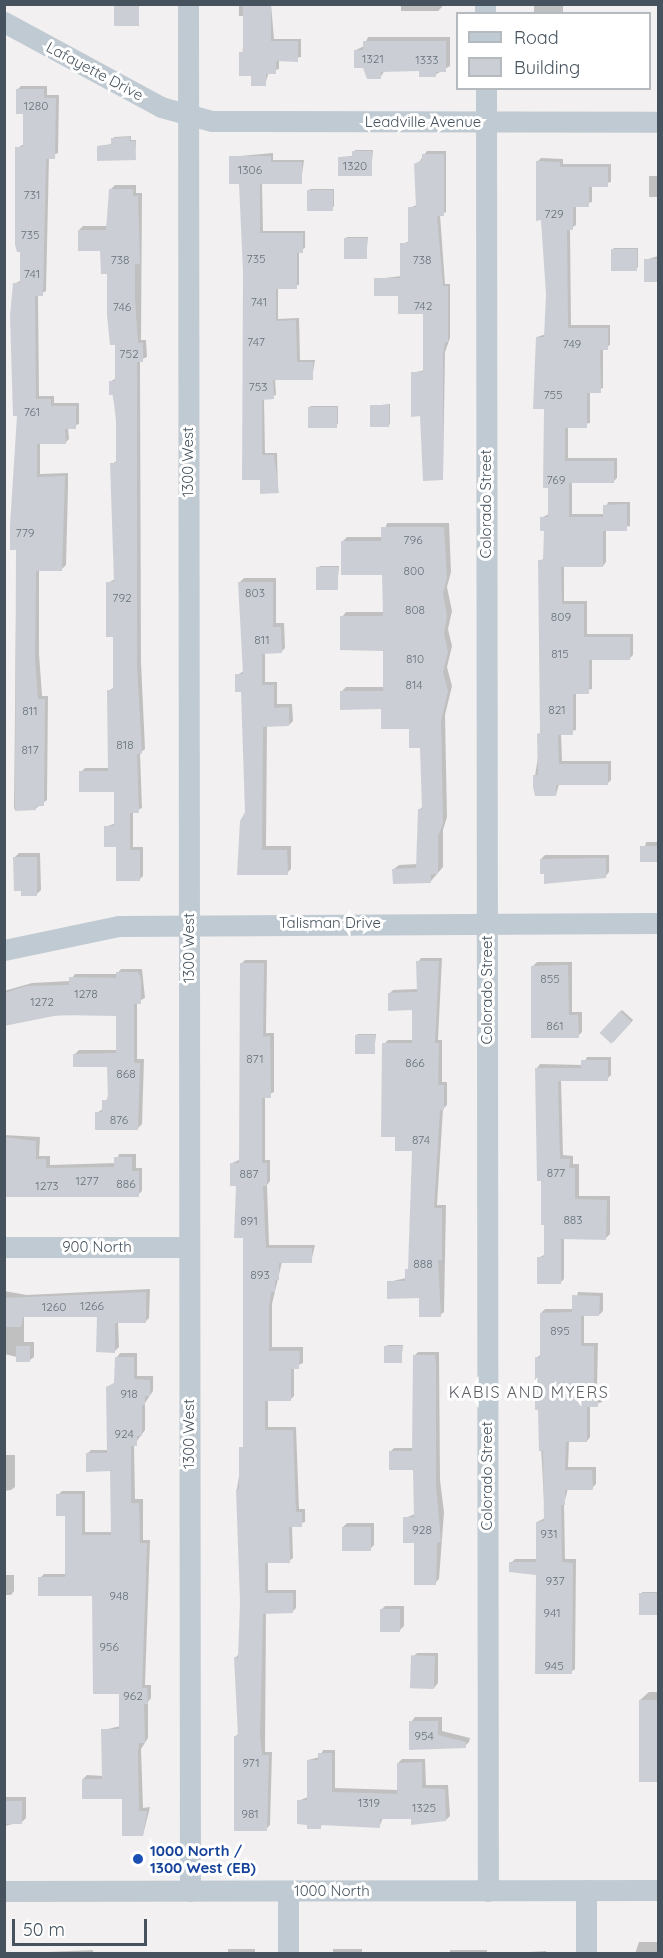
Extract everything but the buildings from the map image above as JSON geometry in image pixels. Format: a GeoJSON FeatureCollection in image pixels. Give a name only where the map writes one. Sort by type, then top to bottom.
{"type":"FeatureCollection","features":[{"type":"Feature","properties":{"kind":"street","name":"1300 West"},"geometry":{"type":"LineString","coordinates":[[188,4],[190,1891]]}},
{"type":"Feature","properties":{"kind":"street","name":"Lafayette Drive"},"geometry":{"type":"LineString","coordinates":[[4,22],[161,107],[188,116]]}},
{"type":"Feature","properties":{"kind":"street","name":"Colorado Street"},"geometry":{"type":"LineString","coordinates":[[486,90],[488,1891]]}},
{"type":"Feature","properties":{"kind":"street","name":"Leadville Avenue"},"geometry":{"type":"LineString","coordinates":[[188,116],[219,122],[658,122]]}},
{"type":"Feature","properties":{"kind":"street","name":"Talisman Drive"},"geometry":{"type":"LineString","coordinates":[[4,950],[91,930],[188,924],[658,923]]}},
{"type":"Feature","properties":{"kind":"street","name":"900 North"},"geometry":{"type":"LineString","coordinates":[[4,1247],[189,1247]]}},
{"type":"Feature","properties":{"kind":"street"},"geometry":{"type":"LineString","coordinates":[[586,1890],[586,1953]]}},
{"type":"Feature","properties":{"kind":"street","name":"1000 North"},"geometry":{"type":"LineString","coordinates":[[4,1891],[658,1890]]}},
{"type":"Feature","properties":{"kind":"street"},"geometry":{"type":"LineString","coordinates":[[288,1891],[288,1953]]}},
{"type":"Feature","properties":{"kind":"place","name":"1000 North / 1300 West (EB)"},"geometry":{"type":"Point","coordinates":[138,1859]}},
{"type":"Feature","properties":{"kind":"district","name":"KABIS AND MYERS"},"geometry":{"type":"Point","coordinates":[529,1392]}}]}
